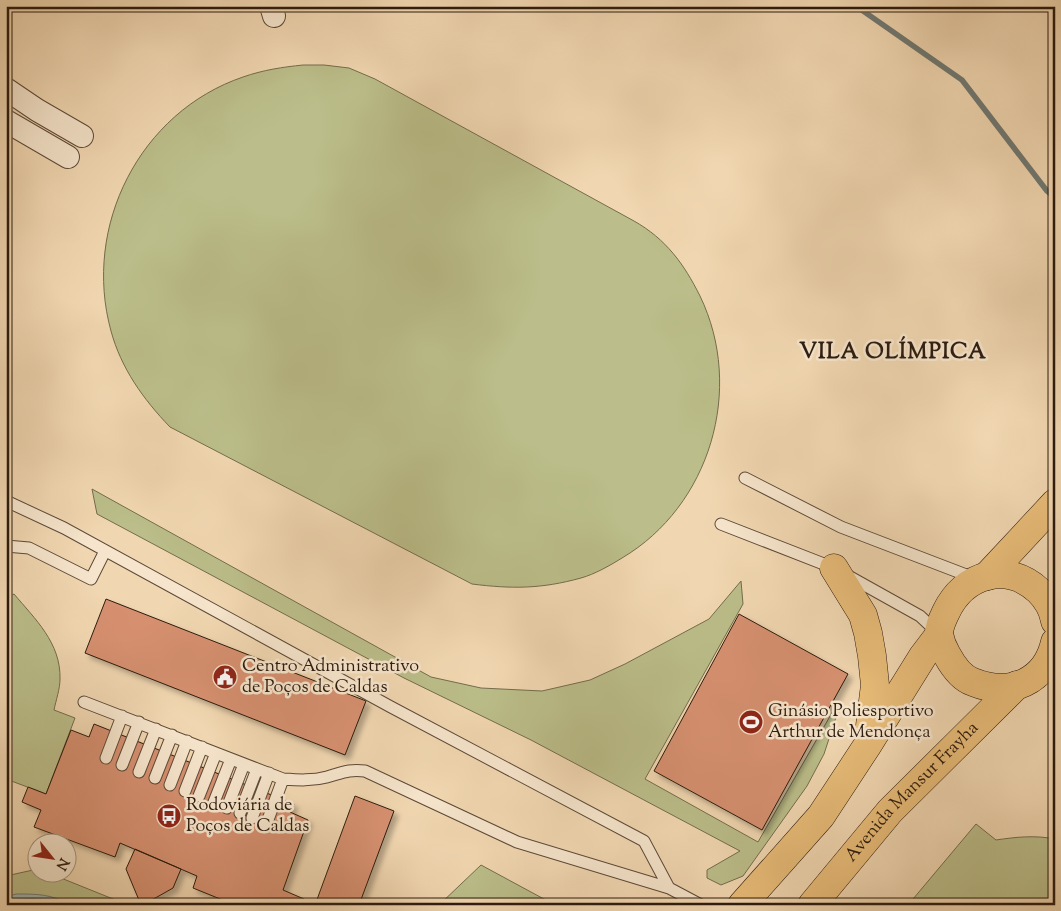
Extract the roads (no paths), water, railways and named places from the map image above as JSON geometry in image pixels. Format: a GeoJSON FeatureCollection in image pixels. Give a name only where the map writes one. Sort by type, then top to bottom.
{"type":"FeatureCollection","features":[{"type":"Feature","properties":{"kind":"main road"},"geometry":{"type":"LineString","coordinates":[[981,578],[1055,503]]}},
{"type":"Feature","properties":{"kind":"main road"},"geometry":{"type":"LineString","coordinates":[[834,568],[863,615],[871,648],[875,686],[867,746]]}},
{"type":"Feature","properties":{"kind":"main road"},"geometry":{"type":"LineString","coordinates":[[742,905],[821,816],[923,656],[939,635],[951,600],[963,587],[981,578],[997,574],[1014,576],[1031,584],[1045,597],[1055,620]]}},
{"type":"Feature","properties":{"kind":"main road"},"geometry":{"type":"LineString","coordinates":[[939,635],[955,668],[969,681],[988,688],[1007,688],[1026,682],[1041,670],[1052,654],[1055,642]]}},
{"type":"Feature","properties":{"kind":"main road","name":"Avenida Mansur Frayha"},"geometry":{"type":"LineString","coordinates":[[812,905],[890,811],[1017,685]]}},
{"type":"Feature","properties":{"kind":"street"},"geometry":{"type":"LineString","coordinates":[[6,89],[37,110],[82,136]]}},
{"type":"Feature","properties":{"kind":"street"},"geometry":{"type":"LineString","coordinates":[[6,120],[68,157]]}},
{"type":"Feature","properties":{"kind":"lane"},"geometry":{"type":"LineString","coordinates":[[745,478],[841,527],[981,578]]}},
{"type":"Feature","properties":{"kind":"lane"},"geometry":{"type":"LineString","coordinates":[[6,501],[31,511],[391,708],[644,841],[669,888]]}},
{"type":"Feature","properties":{"kind":"lane"},"geometry":{"type":"LineString","coordinates":[[721,524],[834,568],[920,616],[939,635]]}},
{"type":"Feature","properties":{"kind":"lane"},"geometry":{"type":"LineString","coordinates":[[6,546],[29,548],[91,578],[105,551]]}},
{"type":"Feature","properties":{"kind":"lane"},"geometry":{"type":"LineString","coordinates":[[84,702],[283,778],[303,781],[326,777],[352,769],[365,771],[517,842],[669,888],[701,905]]}},
{"type":"Feature","properties":{"kind":"lane"},"geometry":{"type":"LineString","coordinates":[[106,758],[122,716]]}},
{"type":"Feature","properties":{"kind":"lane"},"geometry":{"type":"LineString","coordinates":[[122,765],[139,722]]}},
{"type":"Feature","properties":{"kind":"lane"},"geometry":{"type":"LineString","coordinates":[[139,772],[156,729]]}},
{"type":"Feature","properties":{"kind":"lane"},"geometry":{"type":"LineString","coordinates":[[155,778],[172,735]]}},
{"type":"Feature","properties":{"kind":"lane"},"geometry":{"type":"LineString","coordinates":[[170,785],[187,741]]}},
{"type":"Feature","properties":{"kind":"lane"},"geometry":{"type":"LineString","coordinates":[[185,791],[202,747]]}},
{"type":"Feature","properties":{"kind":"lane"},"geometry":{"type":"LineString","coordinates":[[199,796],[216,752]]}},
{"type":"Feature","properties":{"kind":"lane"},"geometry":{"type":"LineString","coordinates":[[214,802],[231,758]]}},
{"type":"Feature","properties":{"kind":"lane"},"geometry":{"type":"LineString","coordinates":[[227,808],[244,764]]}},
{"type":"Feature","properties":{"kind":"lane"},"geometry":{"type":"LineString","coordinates":[[240,813],[257,769]]}},
{"type":"Feature","properties":{"kind":"lane"},"geometry":{"type":"LineString","coordinates":[[252,818],[269,773]]}},
{"type":"Feature","properties":{"kind":"lane"},"geometry":{"type":"LineString","coordinates":[[266,825],[283,778]]}},
{"type":"Feature","properties":{"kind":"water"},"geometry":{"type":"Polygon","coordinates":[[[16,894],[44,895],[71,905],[6,905],[6,897],[16,894]]]}},
{"type":"Feature","properties":{"kind":"waterway"},"geometry":{"type":"LineString","coordinates":[[856,6],[962,80],[1047,191],[1055,198]]}},
{"type":"Feature","properties":{"kind":"place","name":"Centro Administrativo de Poços de Caldas"},"geometry":{"type":"Point","coordinates":[225,677]}},
{"type":"Feature","properties":{"kind":"place","name":"Ginásio Poliesportivo Arthur de Mendonça"},"geometry":{"type":"Point","coordinates":[751,722]}},
{"type":"Feature","properties":{"kind":"place","name":"Rodoviária de Poços de Caldas"},"geometry":{"type":"Point","coordinates":[169,816]}},
{"type":"Feature","properties":{"kind":"district","name":"VILA OLÍMPICA"},"geometry":{"type":"Point","coordinates":[893,353]}}]}
